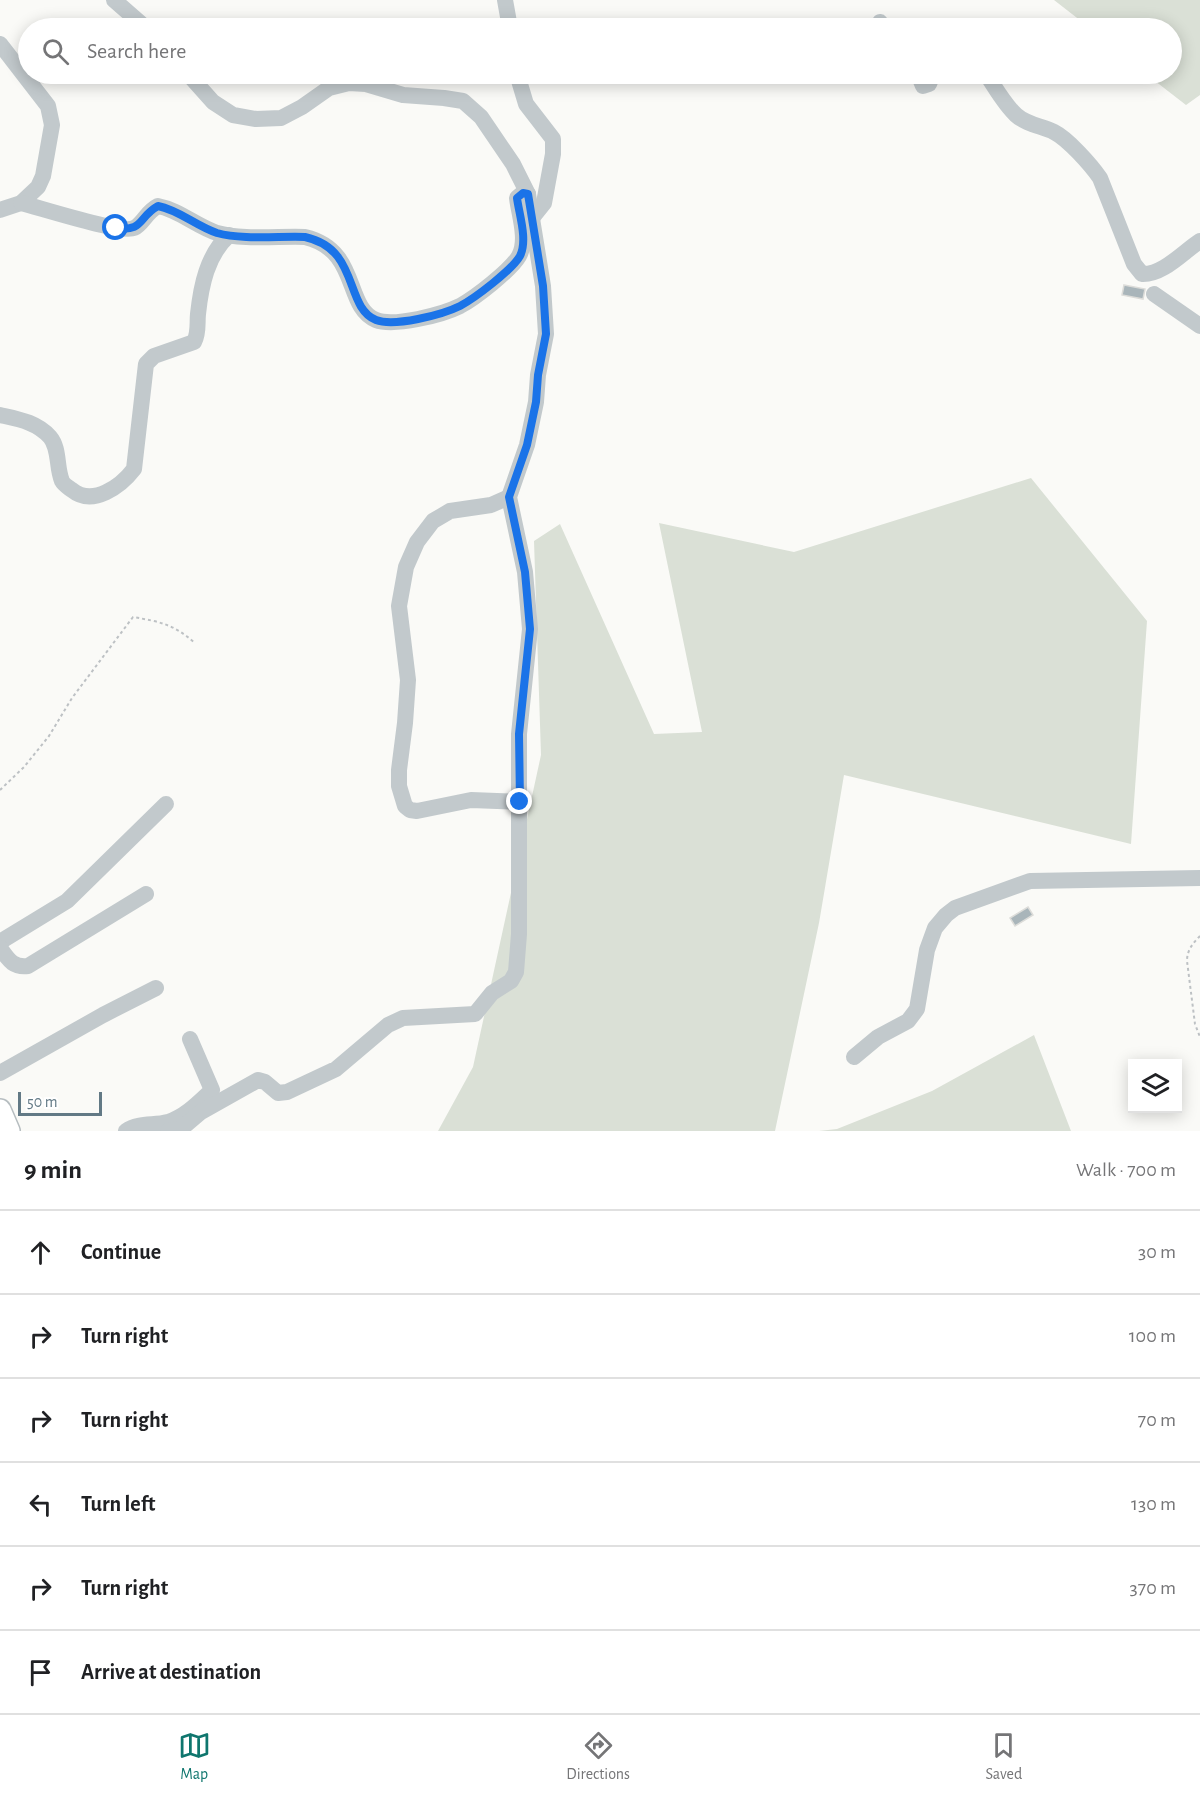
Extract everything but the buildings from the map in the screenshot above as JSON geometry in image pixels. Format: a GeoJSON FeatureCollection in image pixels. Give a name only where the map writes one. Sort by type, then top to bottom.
{"type":"FeatureCollection","features":[{"type":"Feature","properties":{"kind":"main road"},"geometry":{"type":"LineString","coordinates":[[0,1110],[9,1131]]}},
{"type":"Feature","properties":{"kind":"street"},"geometry":{"type":"LineString","coordinates":[[114,0],[135,18]]}},
{"type":"Feature","properties":{"kind":"street"},"geometry":{"type":"LineString","coordinates":[[506,0],[509,18]]}},
{"type":"Feature","properties":{"kind":"street"},"geometry":{"type":"LineString","coordinates":[[0,44],[18,67]]}},
{"type":"Feature","properties":{"kind":"street"},"geometry":{"type":"LineString","coordinates":[[0,210],[21,203],[38,187],[43,176],[52,125],[48,106],[31,84]]}},
{"type":"Feature","properties":{"kind":"street"},"geometry":{"type":"LineString","coordinates":[[197,84],[213,102],[233,115],[256,119],[281,118],[302,107],[329,88],[346,84]]}},
{"type":"Feature","properties":{"kind":"street"},"geometry":{"type":"LineString","coordinates":[[168,1131],[182,1128],[201,1112],[258,1080],[265,1082],[278,1093],[287,1092],[307,1083],[336,1069],[388,1025],[403,1018],[475,1014],[492,993],[511,981],[516,972],[519,933],[519,734],[530,629],[525,572],[509,497],[527,445],[546,334],[543,286],[528,194],[513,164],[488,127],[481,117],[463,101],[403,95],[366,84]]}},
{"type":"Feature","properties":{"kind":"street"},"geometry":{"type":"LineString","coordinates":[[520,84],[526,104],[553,139],[553,154],[544,203],[532,218]]}},
{"type":"Feature","properties":{"kind":"street"},"geometry":{"type":"LineString","coordinates":[[994,84],[1017,115],[1034,126],[1053,132],[1066,140],[1092,167],[1100,178],[1134,264],[1142,274],[1151,274],[1200,241]]}},
{"type":"Feature","properties":{"kind":"street"},"geometry":{"type":"LineString","coordinates":[[21,203],[104,226],[127,230],[136,227],[148,211],[158,206],[168,208],[215,232],[229,236],[314,239],[335,251],[341,259],[368,316],[387,322],[419,319],[460,306],[512,267],[521,254],[523,237],[517,198],[523,193],[528,194]]}},
{"type":"Feature","properties":{"kind":"street"},"geometry":{"type":"LineString","coordinates":[[0,415],[28,421],[50,437],[57,452],[58,469],[63,483],[75,493],[91,497],[108,492],[125,481],[134,468],[146,364],[154,356],[194,342],[197,337],[203,284],[210,262],[217,247],[229,236]]}},
{"type":"Feature","properties":{"kind":"street"},"geometry":{"type":"LineString","coordinates":[[1154,294],[1200,326]]}},
{"type":"Feature","properties":{"kind":"street"},"geometry":{"type":"LineString","coordinates":[[509,497],[491,506],[450,511],[433,521],[417,542],[406,567],[399,606],[408,680],[399,786],[405,806],[417,811],[471,800],[520,802]]}},
{"type":"Feature","properties":{"kind":"street"},"geometry":{"type":"LineString","coordinates":[[0,942],[67,900],[166,804]]}},
{"type":"Feature","properties":{"kind":"street"},"geometry":{"type":"LineString","coordinates":[[854,1058],[878,1037],[908,1021],[917,1009],[927,950],[935,928],[955,908],[1030,881],[1200,878]]}},
{"type":"Feature","properties":{"kind":"street"},"geometry":{"type":"LineString","coordinates":[[0,948],[12,963],[19,967],[28,966],[146,894]]}},
{"type":"Feature","properties":{"kind":"street"},"geometry":{"type":"LineString","coordinates":[[0,1073],[156,988]]}},
{"type":"Feature","properties":{"kind":"street"},"geometry":{"type":"LineString","coordinates":[[126,1131],[133,1126],[159,1124],[179,1117],[212,1090],[190,1039]]}},
{"type":"Feature","properties":{"kind":"path"},"geometry":{"type":"LineString","coordinates":[[0,790],[24,767],[49,736],[72,698],[133,617],[161,622],[179,629],[195,643]]}},
{"type":"Feature","properties":{"kind":"path"},"geometry":{"type":"LineString","coordinates":[[1200,936],[1190,947],[1187,961],[1195,1024],[1200,1037]]}},
{"type":"Feature","properties":{"kind":"shaded area"},"geometry":{"type":"Polygon","coordinates":[[[1054,0],[1200,0],[1200,95],[1186,105],[1159,84],[1182,84],[1182,18],[1077,18],[1054,0]]]}},
{"type":"Feature","properties":{"kind":"shaded area"},"geometry":{"type":"Polygon","coordinates":[[[1031,478],[1147,621],[1131,844],[844,775],[819,923],[775,1131],[438,1131],[473,1067],[541,755],[534,541],[560,524],[654,734],[702,732],[659,523],[794,552],[1031,478]]]}},
{"type":"Feature","properties":{"kind":"shaded area"},"geometry":{"type":"Polygon","coordinates":[[[1034,1035],[1071,1131],[819,1131],[837,1129],[932,1091],[1034,1035]]]}},
{"type":"Feature","properties":{"kind":"route"},"geometry":{"type":"LineString","coordinates":[[116,228],[127,230],[136,227],[148,211],[158,206],[168,208],[180,216],[229,236],[314,239],[335,251],[341,259],[368,316],[387,322],[419,319],[460,306],[512,267],[521,254],[523,237],[517,198],[519,194],[528,194],[543,286],[546,334],[527,445],[509,497],[525,572],[530,629],[519,734],[520,802]]}}]}
